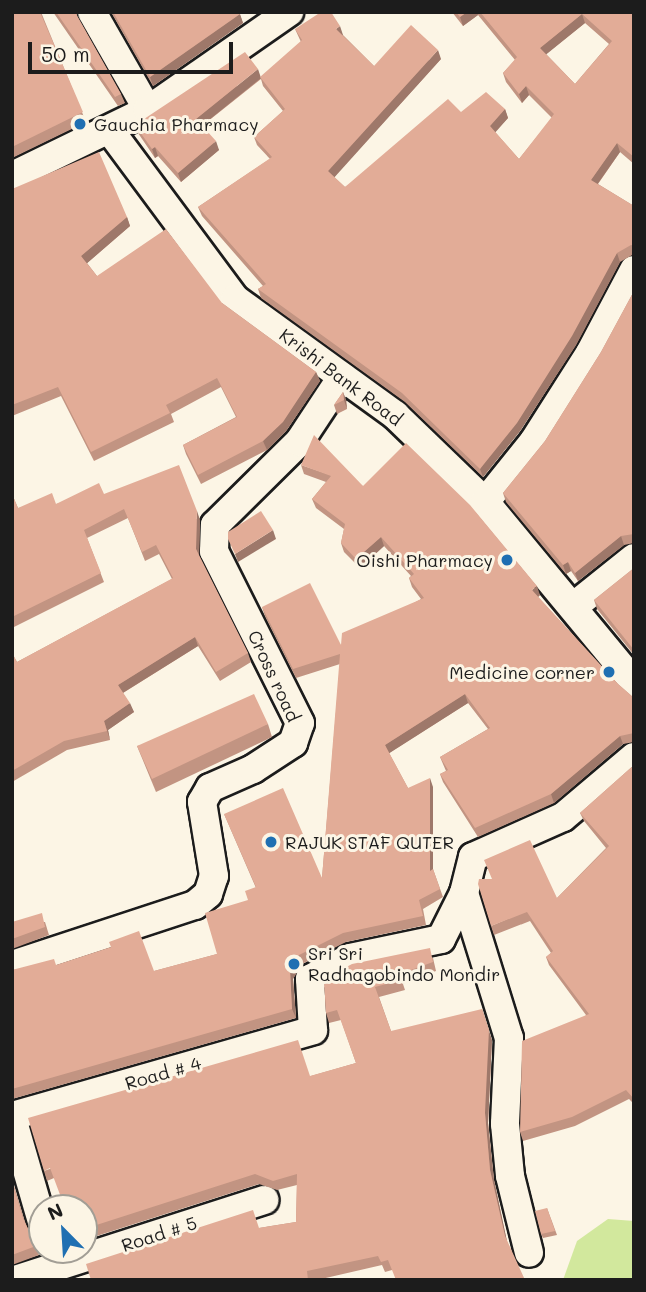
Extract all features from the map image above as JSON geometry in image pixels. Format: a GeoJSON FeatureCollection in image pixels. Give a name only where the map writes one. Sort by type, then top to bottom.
{"type":"FeatureCollection","features":[{"type":"Feature","properties":{"kind":"street"},"geometry":{"type":"LineString","coordinates":[[92,12],[148,110]]}},
{"type":"Feature","properties":{"kind":"street"},"geometry":{"type":"LineString","coordinates":[[12,176],[111,132],[148,110],[289,12]]}},
{"type":"Feature","properties":{"kind":"street","name":"Krishi Bank Road"},"geometry":{"type":"LineString","coordinates":[[111,132],[235,299],[395,415],[485,502],[634,682]]}},
{"type":"Feature","properties":{"kind":"street"},"geometry":{"type":"LineString","coordinates":[[485,502],[534,441],[590,353],[634,270]]}},
{"type":"Feature","properties":{"kind":"street","name":"Cross road"},"geometry":{"type":"LineString","coordinates":[[12,965],[195,905],[208,894],[214,876],[202,802],[210,788],[253,769],[293,743],[300,723],[214,551],[215,525],[299,442],[342,377]]}},
{"type":"Feature","properties":{"kind":"street"},"geometry":{"type":"LineString","coordinates":[[573,607],[634,558]]}},
{"type":"Feature","properties":{"kind":"street"},"geometry":{"type":"LineString","coordinates":[[529,1253],[510,1176],[505,1124],[509,1038],[464,893],[473,857],[563,817],[634,757]]}},
{"type":"Feature","properties":{"kind":"street","name":"Road # 4"},"geometry":{"type":"LineString","coordinates":[[12,1117],[313,1030],[310,979],[350,958],[441,939],[464,893]]}},
{"type":"Feature","properties":{"kind":"street"},"geometry":{"type":"LineString","coordinates":[[12,1117],[34,1194]]}},
{"type":"Feature","properties":{"kind":"street","name":"Road # 5"},"geometry":{"type":"LineString","coordinates":[[15,1280],[264,1200]]}},
{"type":"Feature","properties":{"kind":"green space"},"geometry":{"type":"Polygon","coordinates":[[[608,1219],[634,1221],[634,1280],[563,1280],[577,1241],[608,1219]]]}},
{"type":"Feature","properties":{"kind":"building"},"geometry":{"type":"Polygon","coordinates":[[[12,12],[40,12],[83,112],[12,147],[12,12]]]}},
{"type":"Feature","properties":{"kind":"building"},"geometry":{"type":"Polygon","coordinates":[[[56,12],[75,12],[121,94],[115,97],[56,12]]]}},
{"type":"Feature","properties":{"kind":"building"},"geometry":{"type":"Polygon","coordinates":[[[113,12],[239,12],[240,14],[150,77],[113,12]]]}},
{"type":"Feature","properties":{"kind":"building"},"geometry":{"type":"Polygon","coordinates":[[[321,12],[331,12],[340,26],[336,29],[374,66],[411,25],[438,50],[328,171],[345,187],[448,99],[461,112],[486,92],[505,109],[490,126],[519,159],[554,114],[526,86],[519,94],[503,73],[517,57],[480,12],[634,12],[634,157],[617,143],[591,180],[634,206],[634,246],[617,253],[572,336],[517,423],[480,469],[402,393],[258,289],[266,284],[198,207],[272,157],[254,137],[285,109],[260,77],[302,40],[295,29],[321,12]],[[582,14],[540,48],[575,84],[612,41],[582,14]]]}},
{"type":"Feature","properties":{"kind":"building"},"geometry":{"type":"Polygon","coordinates":[[[245,52],[258,69],[196,119],[216,141],[178,173],[155,147],[152,149],[135,125],[245,52]]]}},
{"type":"Feature","properties":{"kind":"building"},"geometry":{"type":"Polygon","coordinates":[[[99,152],[127,217],[81,256],[97,276],[166,229],[222,303],[316,372],[283,422],[263,441],[198,475],[183,445],[237,417],[217,378],[166,405],[170,413],[91,452],[58,387],[12,405],[12,189],[99,152]]]}},
{"type":"Feature","properties":{"kind":"building"},"geometry":{"type":"Polygon","coordinates":[[[634,291],[634,534],[621,536],[575,573],[568,562],[563,565],[503,493],[545,441],[601,352],[634,291]]]}},
{"type":"Feature","properties":{"kind":"building"},"geometry":{"type":"Polygon","coordinates":[[[343,392],[344,400],[334,405],[343,392]]]}},
{"type":"Feature","properties":{"kind":"building"},"geometry":{"type":"Polygon","coordinates":[[[314,435],[363,486],[406,443],[470,505],[537,586],[532,590],[634,698],[634,733],[620,736],[551,794],[475,828],[440,774],[448,770],[440,757],[490,728],[465,694],[385,745],[408,788],[430,778],[430,871],[433,869],[440,889],[419,900],[423,916],[343,933],[299,955],[290,970],[292,1009],[12,1089],[12,970],[54,959],[56,965],[111,947],[109,942],[139,931],[154,971],[217,954],[205,913],[248,900],[245,891],[256,887],[224,814],[283,788],[322,878],[340,654],[293,669],[262,607],[310,583],[341,645],[342,633],[424,598],[409,578],[414,574],[381,537],[356,559],[341,543],[345,524],[312,499],[331,476],[301,465],[314,435]]]}},
{"type":"Feature","properties":{"kind":"building"},"geometry":{"type":"Polygon","coordinates":[[[179,465],[197,511],[196,549],[248,653],[216,672],[195,637],[118,685],[130,703],[104,721],[107,731],[64,741],[12,771],[12,653],[17,662],[173,578],[156,545],[142,552],[124,509],[84,530],[101,573],[12,617],[12,494],[18,508],[52,493],[56,504],[99,483],[104,494],[179,465]]]}},
{"type":"Feature","properties":{"kind":"building"},"geometry":{"type":"Polygon","coordinates":[[[261,511],[273,530],[235,554],[228,539],[228,532],[261,511]]]}},
{"type":"Feature","properties":{"kind":"building"},"geometry":{"type":"Polygon","coordinates":[[[634,568],[634,650],[594,600],[634,568]]]}},
{"type":"Feature","properties":{"kind":"building"},"geometry":{"type":"Polygon","coordinates":[[[254,694],[268,724],[152,779],[137,746],[254,694]]]}},
{"type":"Feature","properties":{"kind":"building"},"geometry":{"type":"Polygon","coordinates":[[[634,765],[634,1099],[626,1090],[572,1117],[520,1132],[522,1041],[589,1014],[546,957],[553,951],[527,912],[491,926],[478,884],[479,879],[492,879],[484,860],[530,840],[557,898],[609,846],[580,813],[634,765]]]}},
{"type":"Feature","properties":{"kind":"building"},"geometry":{"type":"Polygon","coordinates":[[[42,913],[45,927],[12,939],[12,922],[42,913]]]}},
{"type":"Feature","properties":{"kind":"building"},"geometry":{"type":"Polygon","coordinates":[[[430,948],[433,962],[400,974],[401,980],[375,987],[391,1031],[482,1009],[489,1030],[485,1113],[490,1170],[505,1236],[525,1280],[396,1280],[388,1260],[381,1262],[378,1256],[307,1271],[308,1280],[91,1280],[86,1264],[98,1264],[98,1260],[253,1210],[259,1228],[296,1222],[297,1174],[273,1181],[255,1174],[98,1224],[98,1194],[60,1194],[50,1168],[44,1171],[28,1118],[298,1040],[310,1076],[356,1063],[337,1010],[326,1013],[324,979],[352,964],[430,948]]]}},
{"type":"Feature","properties":{"kind":"building"},"geometry":{"type":"Polygon","coordinates":[[[12,1181],[28,1229],[28,1249],[12,1255],[12,1181]]]}},
{"type":"Feature","properties":{"kind":"building"},"geometry":{"type":"Polygon","coordinates":[[[547,1208],[555,1231],[541,1234],[535,1211],[547,1208]]]}},
{"type":"Feature","properties":{"kind":"place","name":"Gauchia Pharmacy"},"geometry":{"type":"Point","coordinates":[80,124]}},
{"type":"Feature","properties":{"kind":"place","name":"Oishi Pharmacy"},"geometry":{"type":"Point","coordinates":[507,560]}},
{"type":"Feature","properties":{"kind":"place","name":"Medicine corner"},"geometry":{"type":"Point","coordinates":[609,672]}},
{"type":"Feature","properties":{"kind":"place","name":"RAJUK STAF QUTER"},"geometry":{"type":"Point","coordinates":[271,842]}},
{"type":"Feature","properties":{"kind":"place","name":"Sri Sri Radhagobindo Mondir"},"geometry":{"type":"Point","coordinates":[294,964]}}]}
